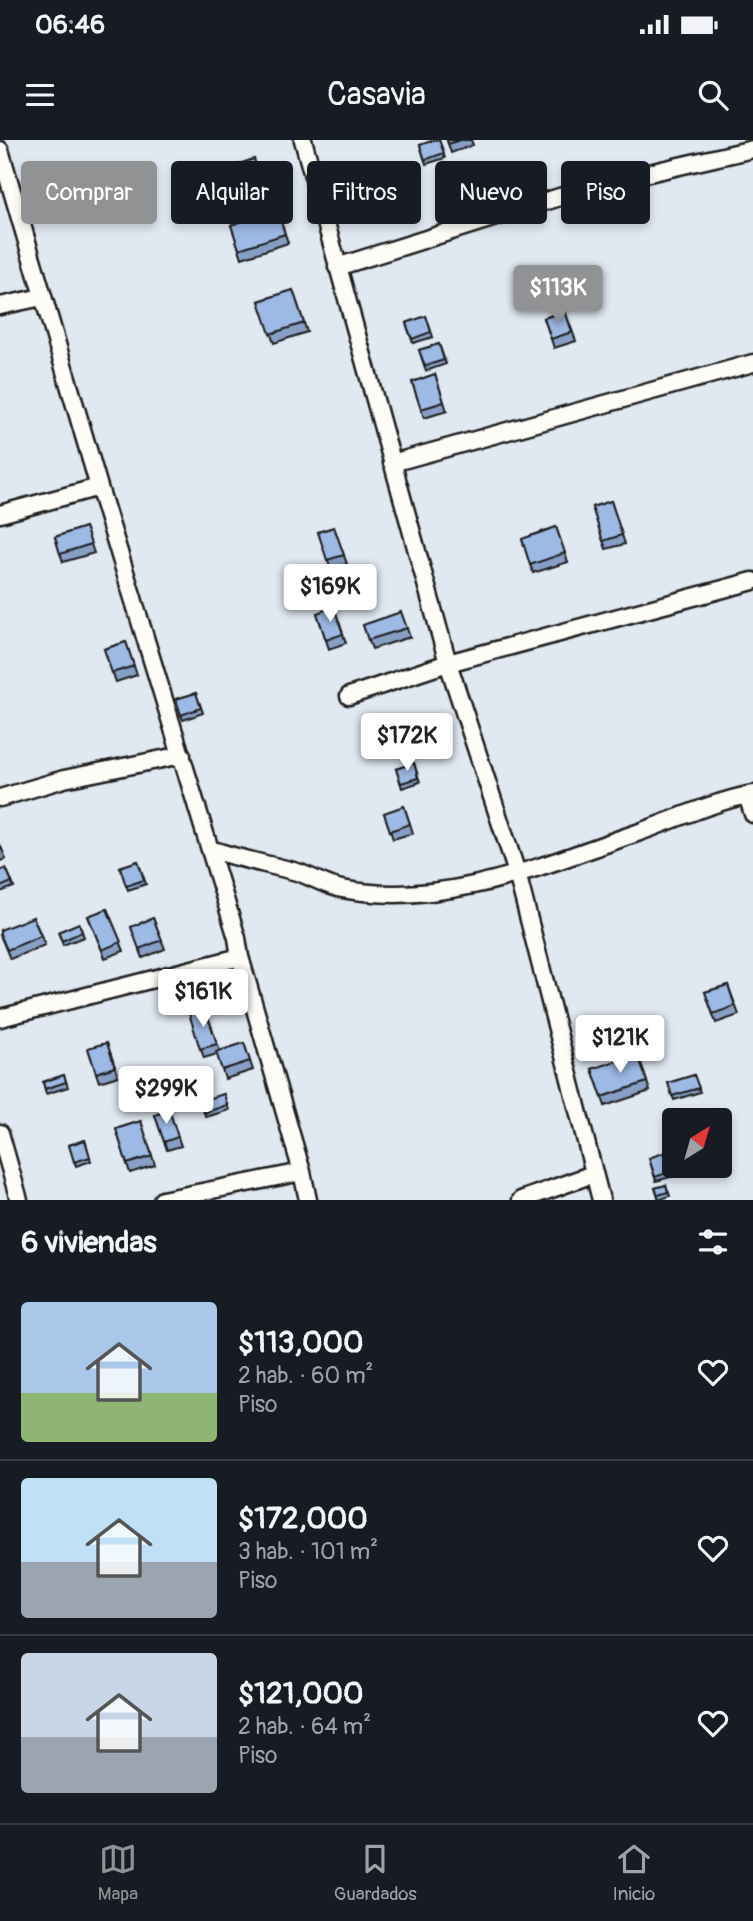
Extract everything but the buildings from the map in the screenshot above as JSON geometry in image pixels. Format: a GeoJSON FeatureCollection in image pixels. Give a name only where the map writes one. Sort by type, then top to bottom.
{"type":"FeatureCollection","features":[{"type":"Feature","properties":{"kind":"street"},"geometry":{"type":"LineString","coordinates":[[303,140],[448,663],[517,873],[601,1200]]}},
{"type":"Feature","properties":{"kind":"street"},"geometry":{"type":"LineString","coordinates":[[337,267],[601,184],[753,149]]}},
{"type":"Feature","properties":{"kind":"street"},"geometry":{"type":"LineString","coordinates":[[0,150],[99,487],[237,938],[308,1200]]}},
{"type":"Feature","properties":{"kind":"street"},"geometry":{"type":"LineString","coordinates":[[0,306],[42,297]]}},
{"type":"Feature","properties":{"kind":"street"},"geometry":{"type":"LineString","coordinates":[[392,463],[753,363]]}},
{"type":"Feature","properties":{"kind":"street"},"geometry":{"type":"LineString","coordinates":[[0,514],[99,487]]}},
{"type":"Feature","properties":{"kind":"street"},"geometry":{"type":"LineString","coordinates":[[349,696],[448,663],[753,581]]}},
{"type":"Feature","properties":{"kind":"street"},"geometry":{"type":"LineString","coordinates":[[0,798],[64,779],[182,755]]}},
{"type":"Feature","properties":{"kind":"street"},"geometry":{"type":"LineString","coordinates":[[210,849],[300,873],[327,886],[371,892],[424,894],[471,886],[517,873],[750,794],[753,814]]}},
{"type":"Feature","properties":{"kind":"street"},"geometry":{"type":"LineString","coordinates":[[0,1018],[240,957]]}},
{"type":"Feature","properties":{"kind":"street"},"geometry":{"type":"LineString","coordinates":[[0,1133],[5,1171],[17,1199]]}},
{"type":"Feature","properties":{"kind":"street"},"geometry":{"type":"LineString","coordinates":[[162,1200],[302,1172]]}},
{"type":"Feature","properties":{"kind":"street"},"geometry":{"type":"LineString","coordinates":[[521,1200],[593,1174]]}}]}
